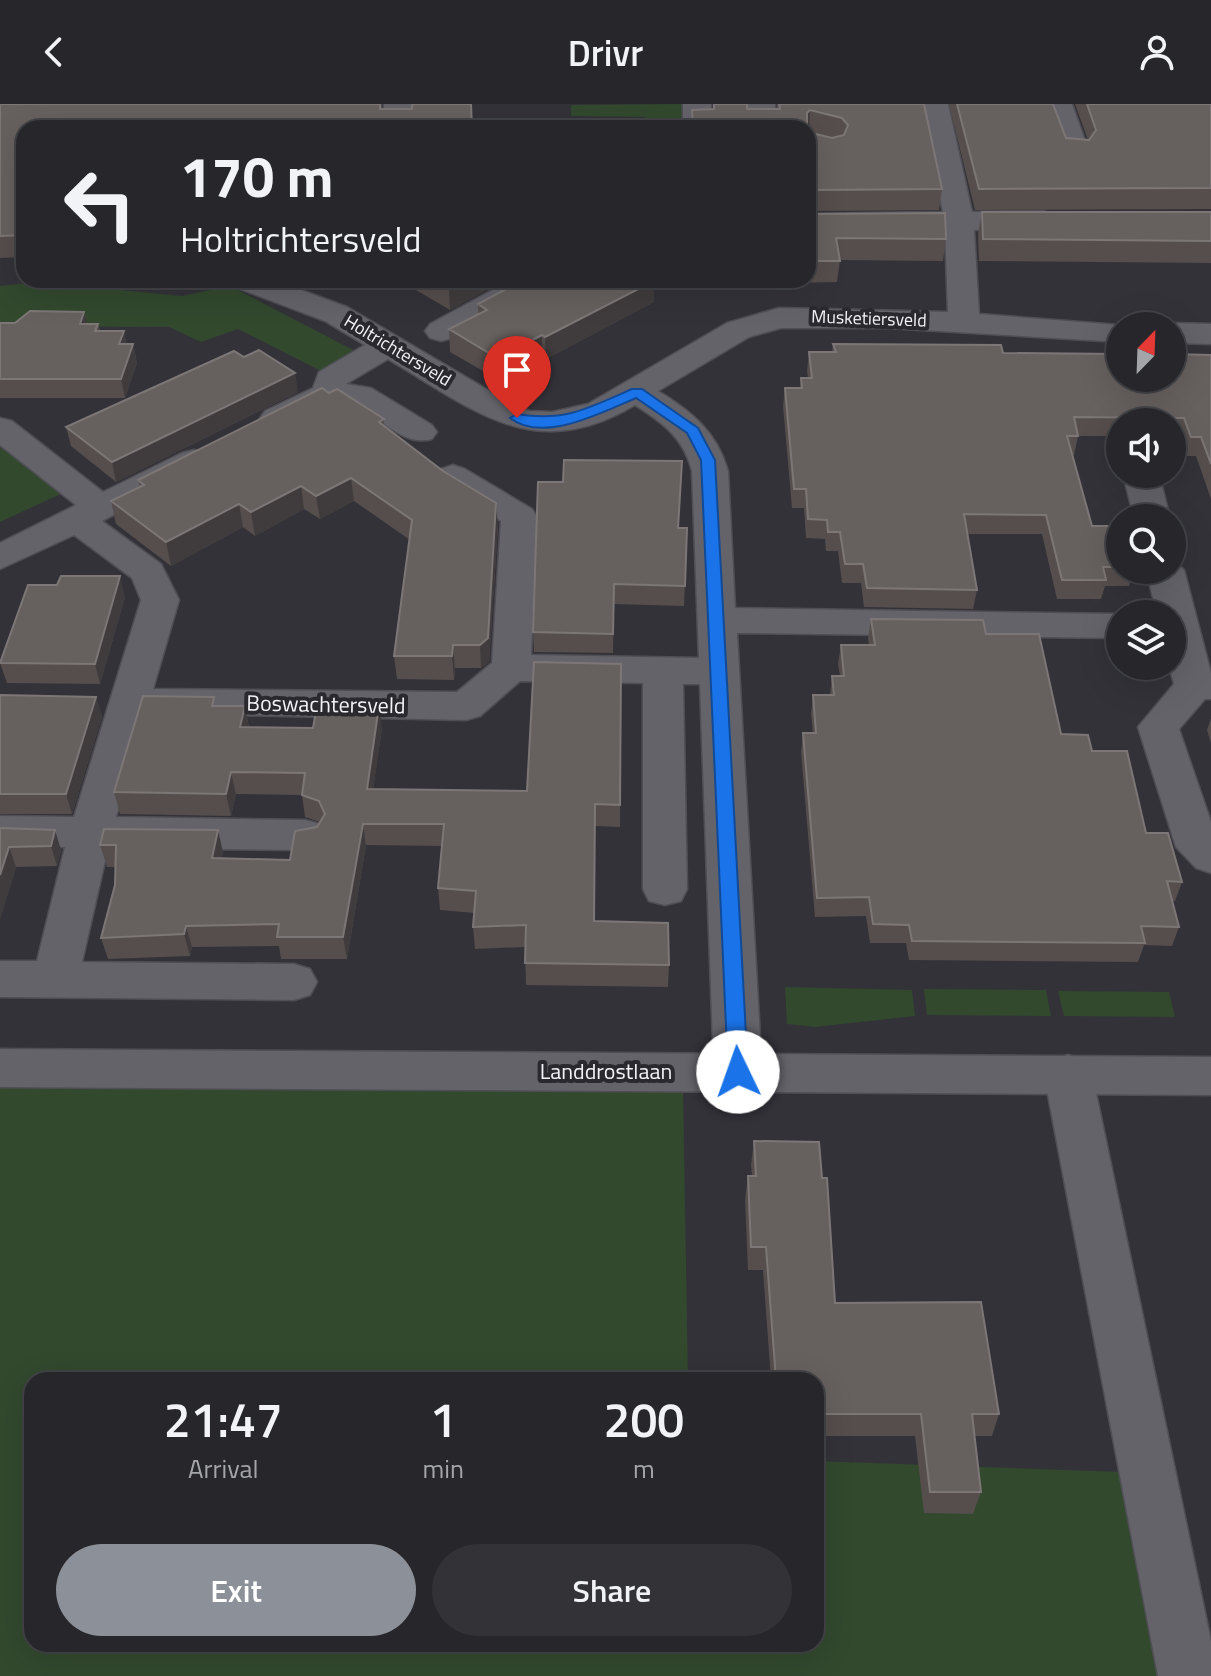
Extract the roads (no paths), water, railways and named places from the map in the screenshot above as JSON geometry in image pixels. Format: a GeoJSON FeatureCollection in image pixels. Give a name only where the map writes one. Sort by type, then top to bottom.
{"type":"FeatureCollection","features":[{"type":"Feature","properties":{"kind":"street"},"geometry":{"type":"LineString","coordinates":[[934,104],[959,219],[964,322]]}},
{"type":"Feature","properties":{"kind":"street"},"geometry":{"type":"LineString","coordinates":[[1058,104],[1075,152]]}},
{"type":"Feature","properties":{"kind":"street"},"geometry":{"type":"LineString","coordinates":[[816,223],[1069,220]]}},
{"type":"Feature","properties":{"kind":"street","name":"Holtrichtersveld"},"geometry":{"type":"LineString","coordinates":[[269,288],[320,306],[497,409],[528,421],[574,420],[637,392]]}},
{"type":"Feature","properties":{"kind":"street"},"geometry":{"type":"LineString","coordinates":[[441,331],[518,288]]}},
{"type":"Feature","properties":{"kind":"street","name":"Musketiersveld"},"geometry":{"type":"LineString","coordinates":[[637,392],[730,334],[768,320],[851,316],[1106,331]]}},
{"type":"Feature","properties":{"kind":"street"},"geometry":{"type":"LineString","coordinates":[[1186,333],[1211,334]]}},
{"type":"Feature","properties":{"kind":"street"},"geometry":{"type":"LineString","coordinates":[[328,393],[331,379],[390,344]]}},
{"type":"Feature","properties":{"kind":"street"},"geometry":{"type":"LineString","coordinates":[[637,392],[693,431],[708,460],[738,1072]]}},
{"type":"Feature","properties":{"kind":"street"},"geometry":{"type":"LineString","coordinates":[[0,558],[328,393],[359,395],[420,432]]}},
{"type":"Feature","properties":{"kind":"street"},"geometry":{"type":"LineString","coordinates":[[0,428],[148,572],[160,600],[107,701],[91,831],[55,979]]}},
{"type":"Feature","properties":{"kind":"street"},"geometry":{"type":"LineString","coordinates":[[453,476],[519,517],[511,668],[719,671]]}},
{"type":"Feature","properties":{"kind":"street"},"geometry":{"type":"LineString","coordinates":[[716,620],[1106,626]]}},
{"type":"Feature","properties":{"kind":"street"},"geometry":{"type":"LineString","coordinates":[[1186,650],[1202,686],[1158,727],[1198,847],[1211,857]]}},
{"type":"Feature","properties":{"kind":"street","name":"Boswachtersveld"},"geometry":{"type":"LineString","coordinates":[[107,701],[466,706],[511,668]]}},
{"type":"Feature","properties":{"kind":"street"},"geometry":{"type":"LineString","coordinates":[[663,671],[665,889]]}},
{"type":"Feature","properties":{"kind":"street"},"geometry":{"type":"LineString","coordinates":[[0,831],[305,835]]}},
{"type":"Feature","properties":{"kind":"street"},"geometry":{"type":"LineString","coordinates":[[0,979],[294,982]]}},
{"type":"Feature","properties":{"kind":"street","name":"Landdrostlaan"},"geometry":{"type":"LineString","coordinates":[[0,1068],[1211,1076]]}},
{"type":"Feature","properties":{"kind":"street"},"geometry":{"type":"LineString","coordinates":[[1068,1074],[1188,1676]]}}]}
